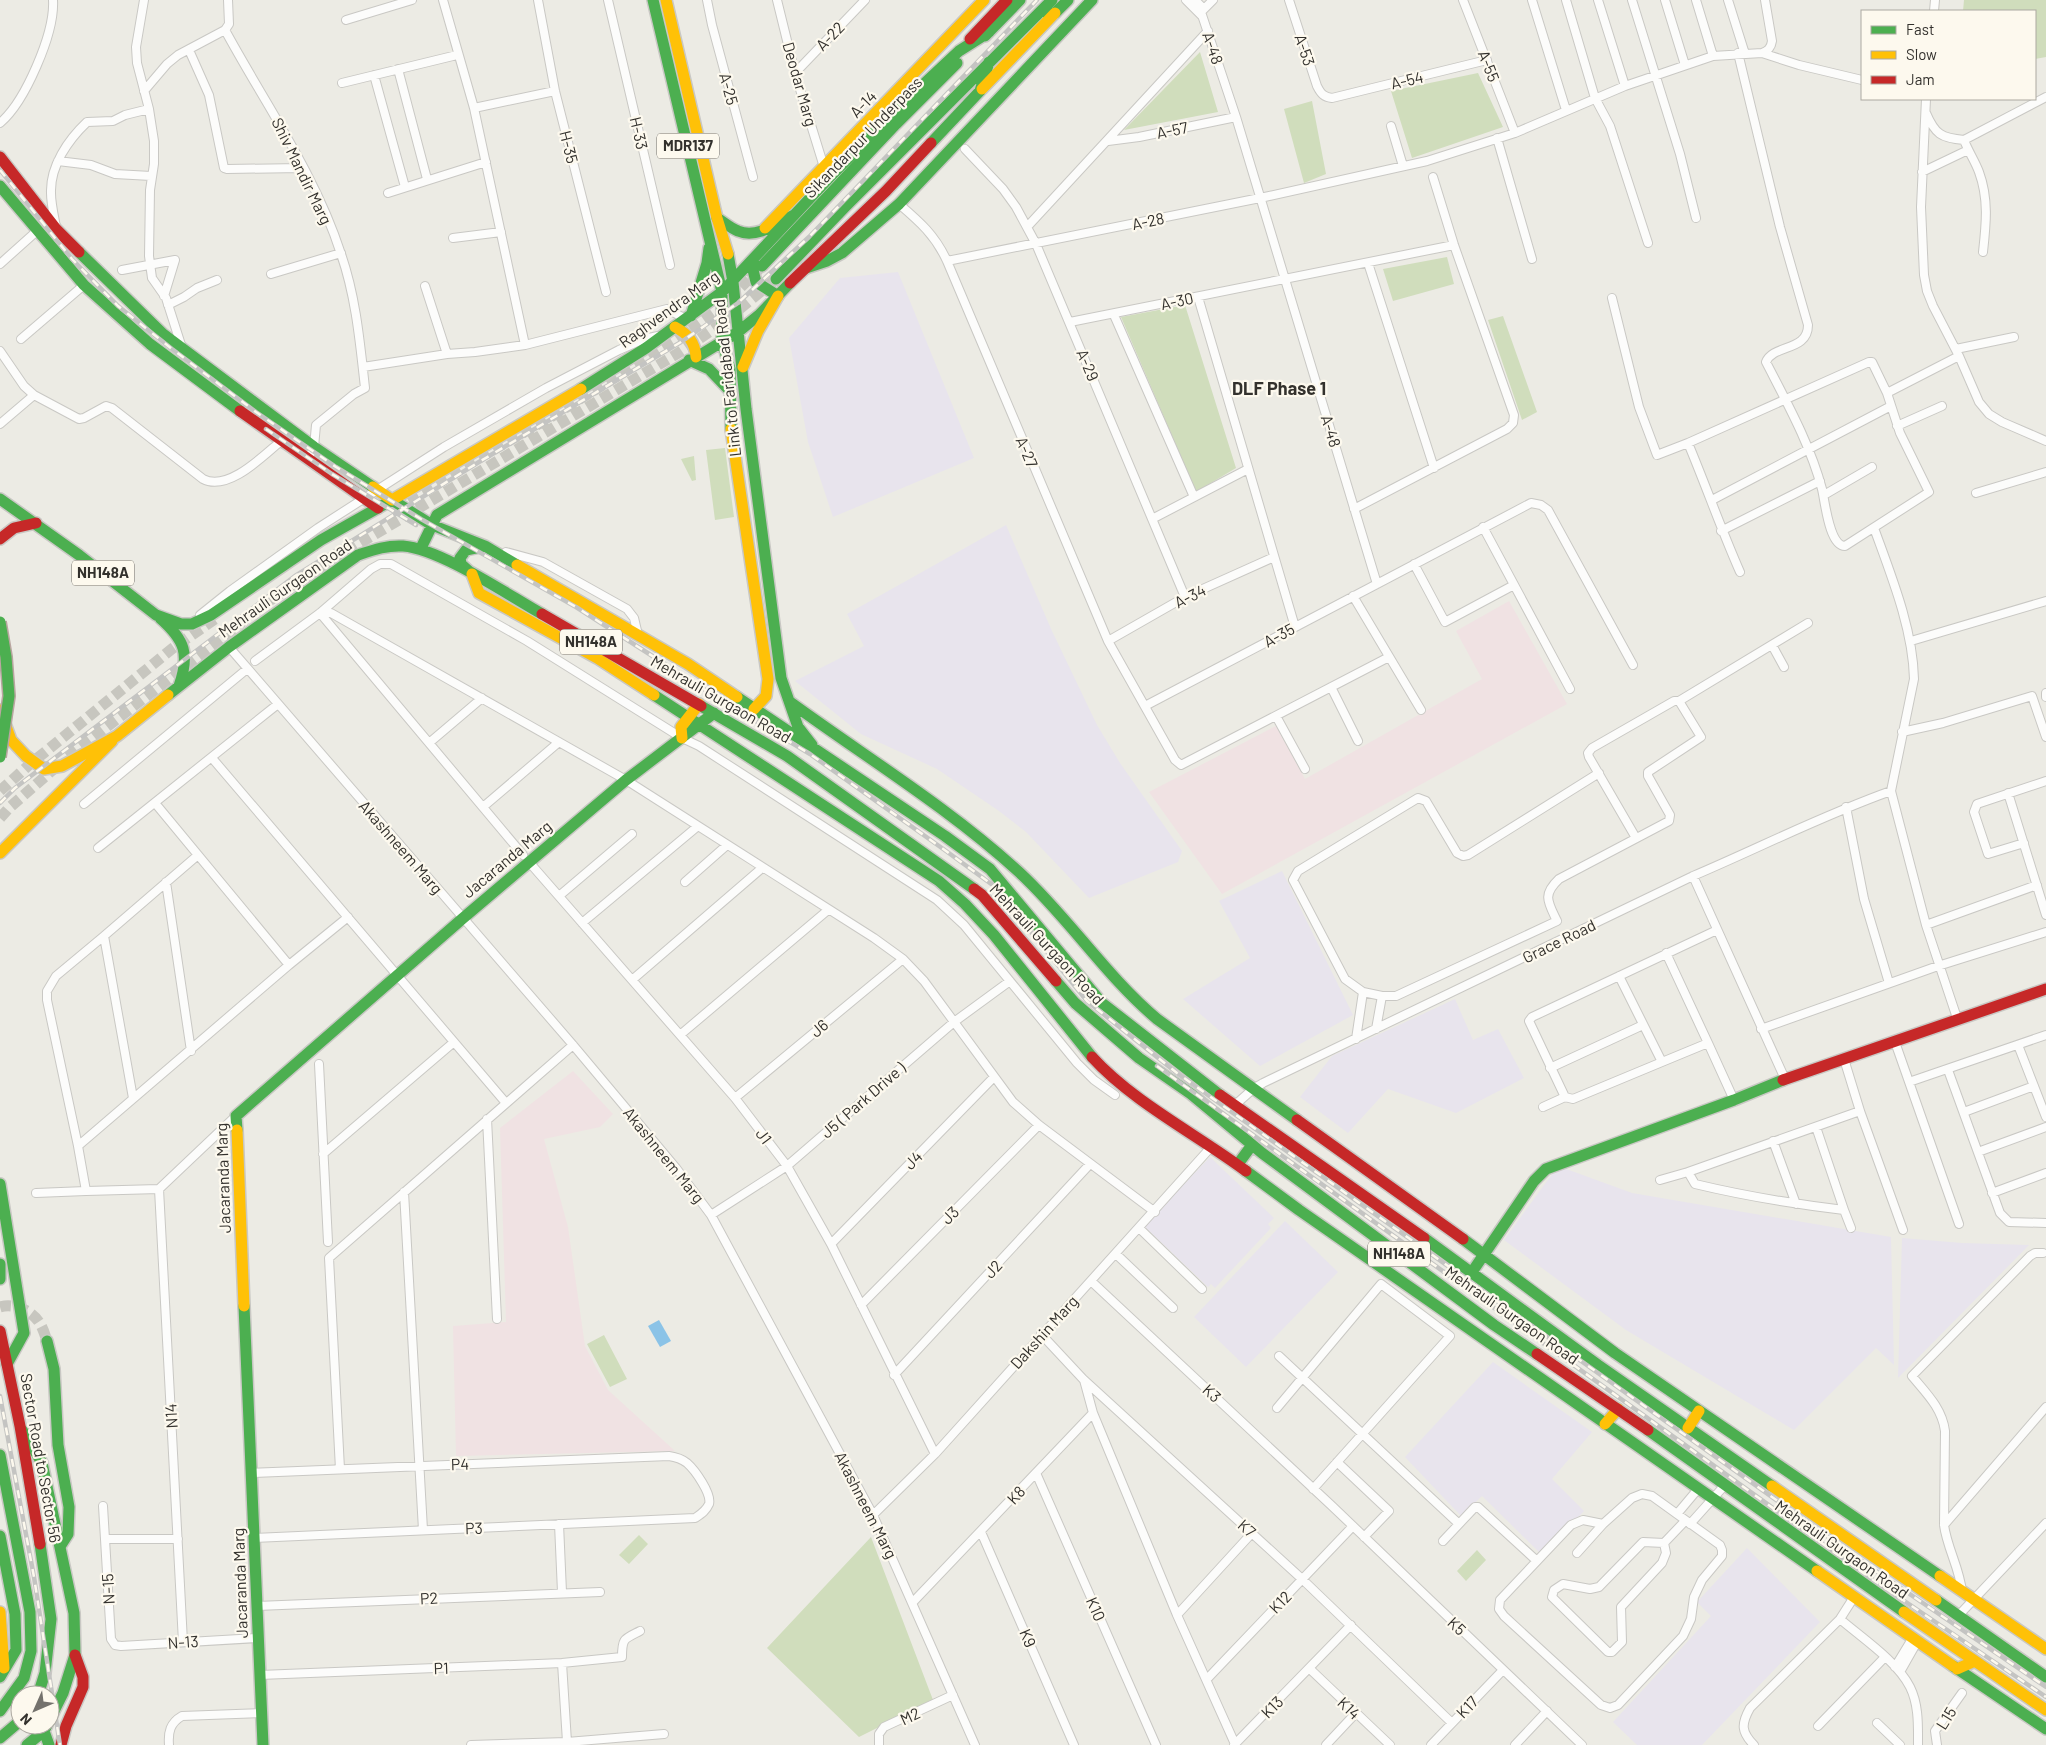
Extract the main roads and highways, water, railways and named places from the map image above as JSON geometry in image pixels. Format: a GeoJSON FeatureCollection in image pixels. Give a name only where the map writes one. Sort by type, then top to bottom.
{"type":"FeatureCollection","features":[{"type":"Feature","properties":{"kind":"main road","name":"Link to Faridabad Road"},"geometry":{"type":"LineString","coordinates":[[653,0],[722,292],[722,340],[730,369],[730,421],[768,679],[768,691],[764,700],[754,709]]}},
{"type":"Feature","properties":{"kind":"main road","name":"Link to Faridabad Road"},"geometry":{"type":"LineString","coordinates":[[666,0],[717,218],[726,244],[733,282],[746,409],[781,678],[798,726],[816,751]]}},
{"type":"Feature","properties":{"kind":"main road","name":"A-14"},"geometry":{"type":"LineString","coordinates":[[765,229],[824,167],[893,105],[984,0]]}},
{"type":"Feature","properties":{"kind":"main road"},"geometry":{"type":"LineString","coordinates":[[956,55],[1006,0]]}},
{"type":"Feature","properties":{"kind":"main road"},"geometry":{"type":"LineString","coordinates":[[989,32],[1020,0]]}},
{"type":"Feature","properties":{"kind":"main road"},"geometry":{"type":"LineString","coordinates":[[776,280],[1052,0]]}},
{"type":"Feature","properties":{"kind":"main road"},"geometry":{"type":"LineString","coordinates":[[421,548],[437,515],[738,332],[759,315],[804,268],[886,190],[1068,0]]}},
{"type":"Feature","properties":{"kind":"main road"},"geometry":{"type":"LineString","coordinates":[[804,268],[827,261],[842,253],[900,205],[1092,0]]}},
{"type":"Feature","properties":{"kind":"main road"},"geometry":{"type":"LineString","coordinates":[[1036,17],[1055,13]]}},
{"type":"Feature","properties":{"kind":"main road","name":"Raghvendra Marg"},"geometry":{"type":"LineString","coordinates":[[392,500],[551,408],[665,335],[722,292],[758,262],[794,215],[893,105],[956,55],[989,32]]}},
{"type":"Feature","properties":{"kind":"main road","name":"Sikandarpur Underpass"},"geometry":{"type":"LineString","coordinates":[[758,262],[989,32]]}},
{"type":"Feature","properties":{"kind":"main road"},"geometry":{"type":"LineString","coordinates":[[980,91],[989,62]]}},
{"type":"Feature","properties":{"kind":"main road"},"geometry":{"type":"LineString","coordinates":[[0,157],[58,231],[163,334],[314,447],[392,500]]}},
{"type":"Feature","properties":{"kind":"main road"},"geometry":{"type":"LineString","coordinates":[[0,186],[84,285],[150,344],[281,441],[378,508]]}},
{"type":"Feature","properties":{"kind":"main road"},"geometry":{"type":"LineString","coordinates":[[717,218],[739,232],[756,232],[794,215]]}},
{"type":"Feature","properties":{"kind":"main road"},"geometry":{"type":"LineString","coordinates":[[49,243],[58,231]]}},
{"type":"Feature","properties":{"kind":"main road"},"geometry":{"type":"LineString","coordinates":[[689,317],[707,263],[710,236]]}},
{"type":"Feature","properties":{"kind":"main road"},"geometry":{"type":"LineString","coordinates":[[758,262],[752,270],[756,282],[778,296]]}},
{"type":"Feature","properties":{"kind":"main road"},"geometry":{"type":"LineString","coordinates":[[743,367],[758,331],[778,296]]}},
{"type":"Feature","properties":{"kind":"main road"},"geometry":{"type":"LineString","coordinates":[[675,327],[692,339],[696,346],[693,358]]}},
{"type":"Feature","properties":{"kind":"main road"},"geometry":{"type":"LineString","coordinates":[[693,358],[709,368],[730,391]]}},
{"type":"Feature","properties":{"kind":"main road","name":"Mehrauli Gurgaon Road"},"geometry":{"type":"LineString","coordinates":[[0,499],[36,523],[156,615],[181,624],[192,624],[211,615],[321,540],[392,500],[432,525],[487,547],[688,664],[945,836],[990,869],[1102,1003],[1209,1087],[1235,1105],[1328,1186],[1494,1325],[1618,1409],[2046,1710]]}},
{"type":"Feature","properties":{"kind":"main road"},"geometry":{"type":"LineString","coordinates":[[0,539],[14,528],[36,523]]}},
{"type":"Feature","properties":{"kind":"main road","name":"Mehrauli Gurgaon Road"},"geometry":{"type":"LineString","coordinates":[[0,710],[11,740],[26,756],[44,769],[62,766],[117,736],[229,647],[358,555],[375,547],[390,544],[421,548],[472,574],[700,704],[787,756],[982,895],[1075,1003],[1139,1058],[1191,1094],[1252,1145],[1328,1186],[1472,1272],[1598,1365],[2046,1677]]}},
{"type":"Feature","properties":{"kind":"main road"},"geometry":{"type":"LineString","coordinates":[[487,547],[466,550],[460,558],[461,564],[472,574],[479,593],[597,658],[698,726],[939,881],[965,904],[994,935],[1104,1070],[1166,1118],[1238,1164],[1299,1210],[1854,1597],[1914,1641],[2046,1729]]}},
{"type":"Feature","properties":{"kind":"main road"},"geometry":{"type":"LineString","coordinates":[[156,615],[178,633],[186,654],[185,671],[179,686]]}},
{"type":"Feature","properties":{"kind":"main road"},"geometry":{"type":"LineString","coordinates":[[0,622],[6,657],[9,696],[0,758]]}},
{"type":"Feature","properties":{"kind":"main road"},"geometry":{"type":"LineString","coordinates":[[790,702],[972,831],[1021,874],[1059,913],[1112,978],[1135,1002],[1483,1254],[1615,1353],[2046,1649]]}},
{"type":"Feature","properties":{"kind":"main road"},"geometry":{"type":"LineString","coordinates":[[682,738],[681,727],[700,704]]}},
{"type":"Feature","properties":{"kind":"main road","name":"Jacaranda Marg"},"geometry":{"type":"LineString","coordinates":[[263,1745],[236,1116],[462,919],[526,859],[714,713]]}},
{"type":"Feature","properties":{"kind":"main road"},"geometry":{"type":"LineString","coordinates":[[0,853],[117,736]]}},
{"type":"Feature","properties":{"kind":"main road"},"geometry":{"type":"LineString","coordinates":[[1472,1272],[1534,1181],[1546,1169],[1734,1100],[1785,1079],[1895,1042],[1957,1018],[2046,989]]}},
{"type":"Feature","properties":{"kind":"main road"},"geometry":{"type":"LineString","coordinates":[[1238,1164],[1252,1145]]}},
{"type":"Feature","properties":{"kind":"main road"},"geometry":{"type":"LineString","coordinates":[[0,1184],[24,1333],[7,1364]]}},
{"type":"Feature","properties":{"kind":"main road"},"geometry":{"type":"LineString","coordinates":[[0,1264],[0,1279]]}},
{"type":"Feature","properties":{"kind":"main road","name":"Sector Road to Sector 56"},"geometry":{"type":"LineString","coordinates":[[0,1331],[20,1426],[43,1559],[51,1619],[46,1673],[42,1685]]}},
{"type":"Feature","properties":{"kind":"main road"},"geometry":{"type":"LineString","coordinates":[[47,1341],[54,1369],[58,1445],[69,1507],[68,1534],[61,1545]]}},
{"type":"Feature","properties":{"kind":"main road"},"geometry":{"type":"LineString","coordinates":[[1605,1424],[1618,1409]]}},
{"type":"Feature","properties":{"kind":"main road"},"geometry":{"type":"LineString","coordinates":[[1688,1428],[1699,1411]]}},
{"type":"Feature","properties":{"kind":"main road"},"geometry":{"type":"LineString","coordinates":[[20,1426],[42,1463],[74,1613],[75,1655],[83,1687],[66,1726],[61,1745]]}},
{"type":"Feature","properties":{"kind":"main road"},"geometry":{"type":"LineString","coordinates":[[0,1455],[30,1612],[31,1651],[24,1678],[0,1711]]}},
{"type":"Feature","properties":{"kind":"main road"},"geometry":{"type":"LineString","coordinates":[[0,1536],[15,1614],[16,1650],[2,1673]]}},
{"type":"Feature","properties":{"kind":"main road"},"geometry":{"type":"LineString","coordinates":[[0,1612],[4,1650],[2,1673]]}},
{"type":"Feature","properties":{"kind":"main road"},"geometry":{"type":"LineString","coordinates":[[60,1699],[75,1655]]}},
{"type":"Feature","properties":{"kind":"main road"},"geometry":{"type":"LineString","coordinates":[[1957,1669],[1974,1661]]}},
{"type":"Feature","properties":{"kind":"main road"},"geometry":{"type":"LineString","coordinates":[[0,1738],[10,1730]]}},
{"type":"Feature","properties":{"kind":"main road"},"geometry":{"type":"LineString","coordinates":[[27,1745],[38,1735]]}},
{"type":"Feature","properties":{"kind":"water"},"geometry":{"type":"Polygon","coordinates":[[[659,1320],[671,1341],[660,1347],[648,1326],[659,1320]]]}},
{"type":"Feature","properties":{"kind":"tunnel"},"geometry":{"type":"LineString","coordinates":[[393,507],[549,418],[677,339],[720,308],[760,268]]}},
{"type":"Feature","properties":{"kind":"tunnel"},"geometry":{"type":"LineString","coordinates":[[68,757],[269,601],[315,570],[680,352],[725,321],[776,279]]}},
{"type":"Feature","properties":{"kind":"tunnel"},"geometry":{"type":"LineString","coordinates":[[0,791],[29,765],[173,648],[215,619]]}},
{"type":"Feature","properties":{"kind":"tunnel"},"geometry":{"type":"LineString","coordinates":[[0,818],[56,767]]}},
{"type":"Feature","properties":{"kind":"tunnel"},"geometry":{"type":"LineString","coordinates":[[0,1307],[22,1308],[32,1314],[40,1324],[47,1341]]}},
{"type":"Feature","properties":{"kind":"railway"},"geometry":{"type":"LineString","coordinates":[[0,803],[15,788],[295,576],[479,462],[681,342],[738,303],[809,237],[1037,0]]}},
{"type":"Feature","properties":{"kind":"railway"},"geometry":{"type":"LineString","coordinates":[[0,170],[72,259],[118,306],[256,412],[336,467],[421,519],[576,607],[724,702],[810,754],[994,886],[1087,1001],[1177,1073],[1873,1569],[2046,1687]]}},
{"type":"Feature","properties":{"kind":"railway"},"geometry":{"type":"LineString","coordinates":[[266,429],[332,474],[416,525]]}},
{"type":"Feature","properties":{"kind":"railway"},"geometry":{"type":"LineString","coordinates":[[1157,1066],[1869,1577],[2046,1697]]}},
{"type":"Feature","properties":{"kind":"railway"},"geometry":{"type":"LineString","coordinates":[[0,1396],[34,1577],[60,1745]]}},
{"type":"Feature","properties":{"kind":"district","name":"DLF Phase 1"},"geometry":{"type":"Point","coordinates":[1279,389]}}]}
